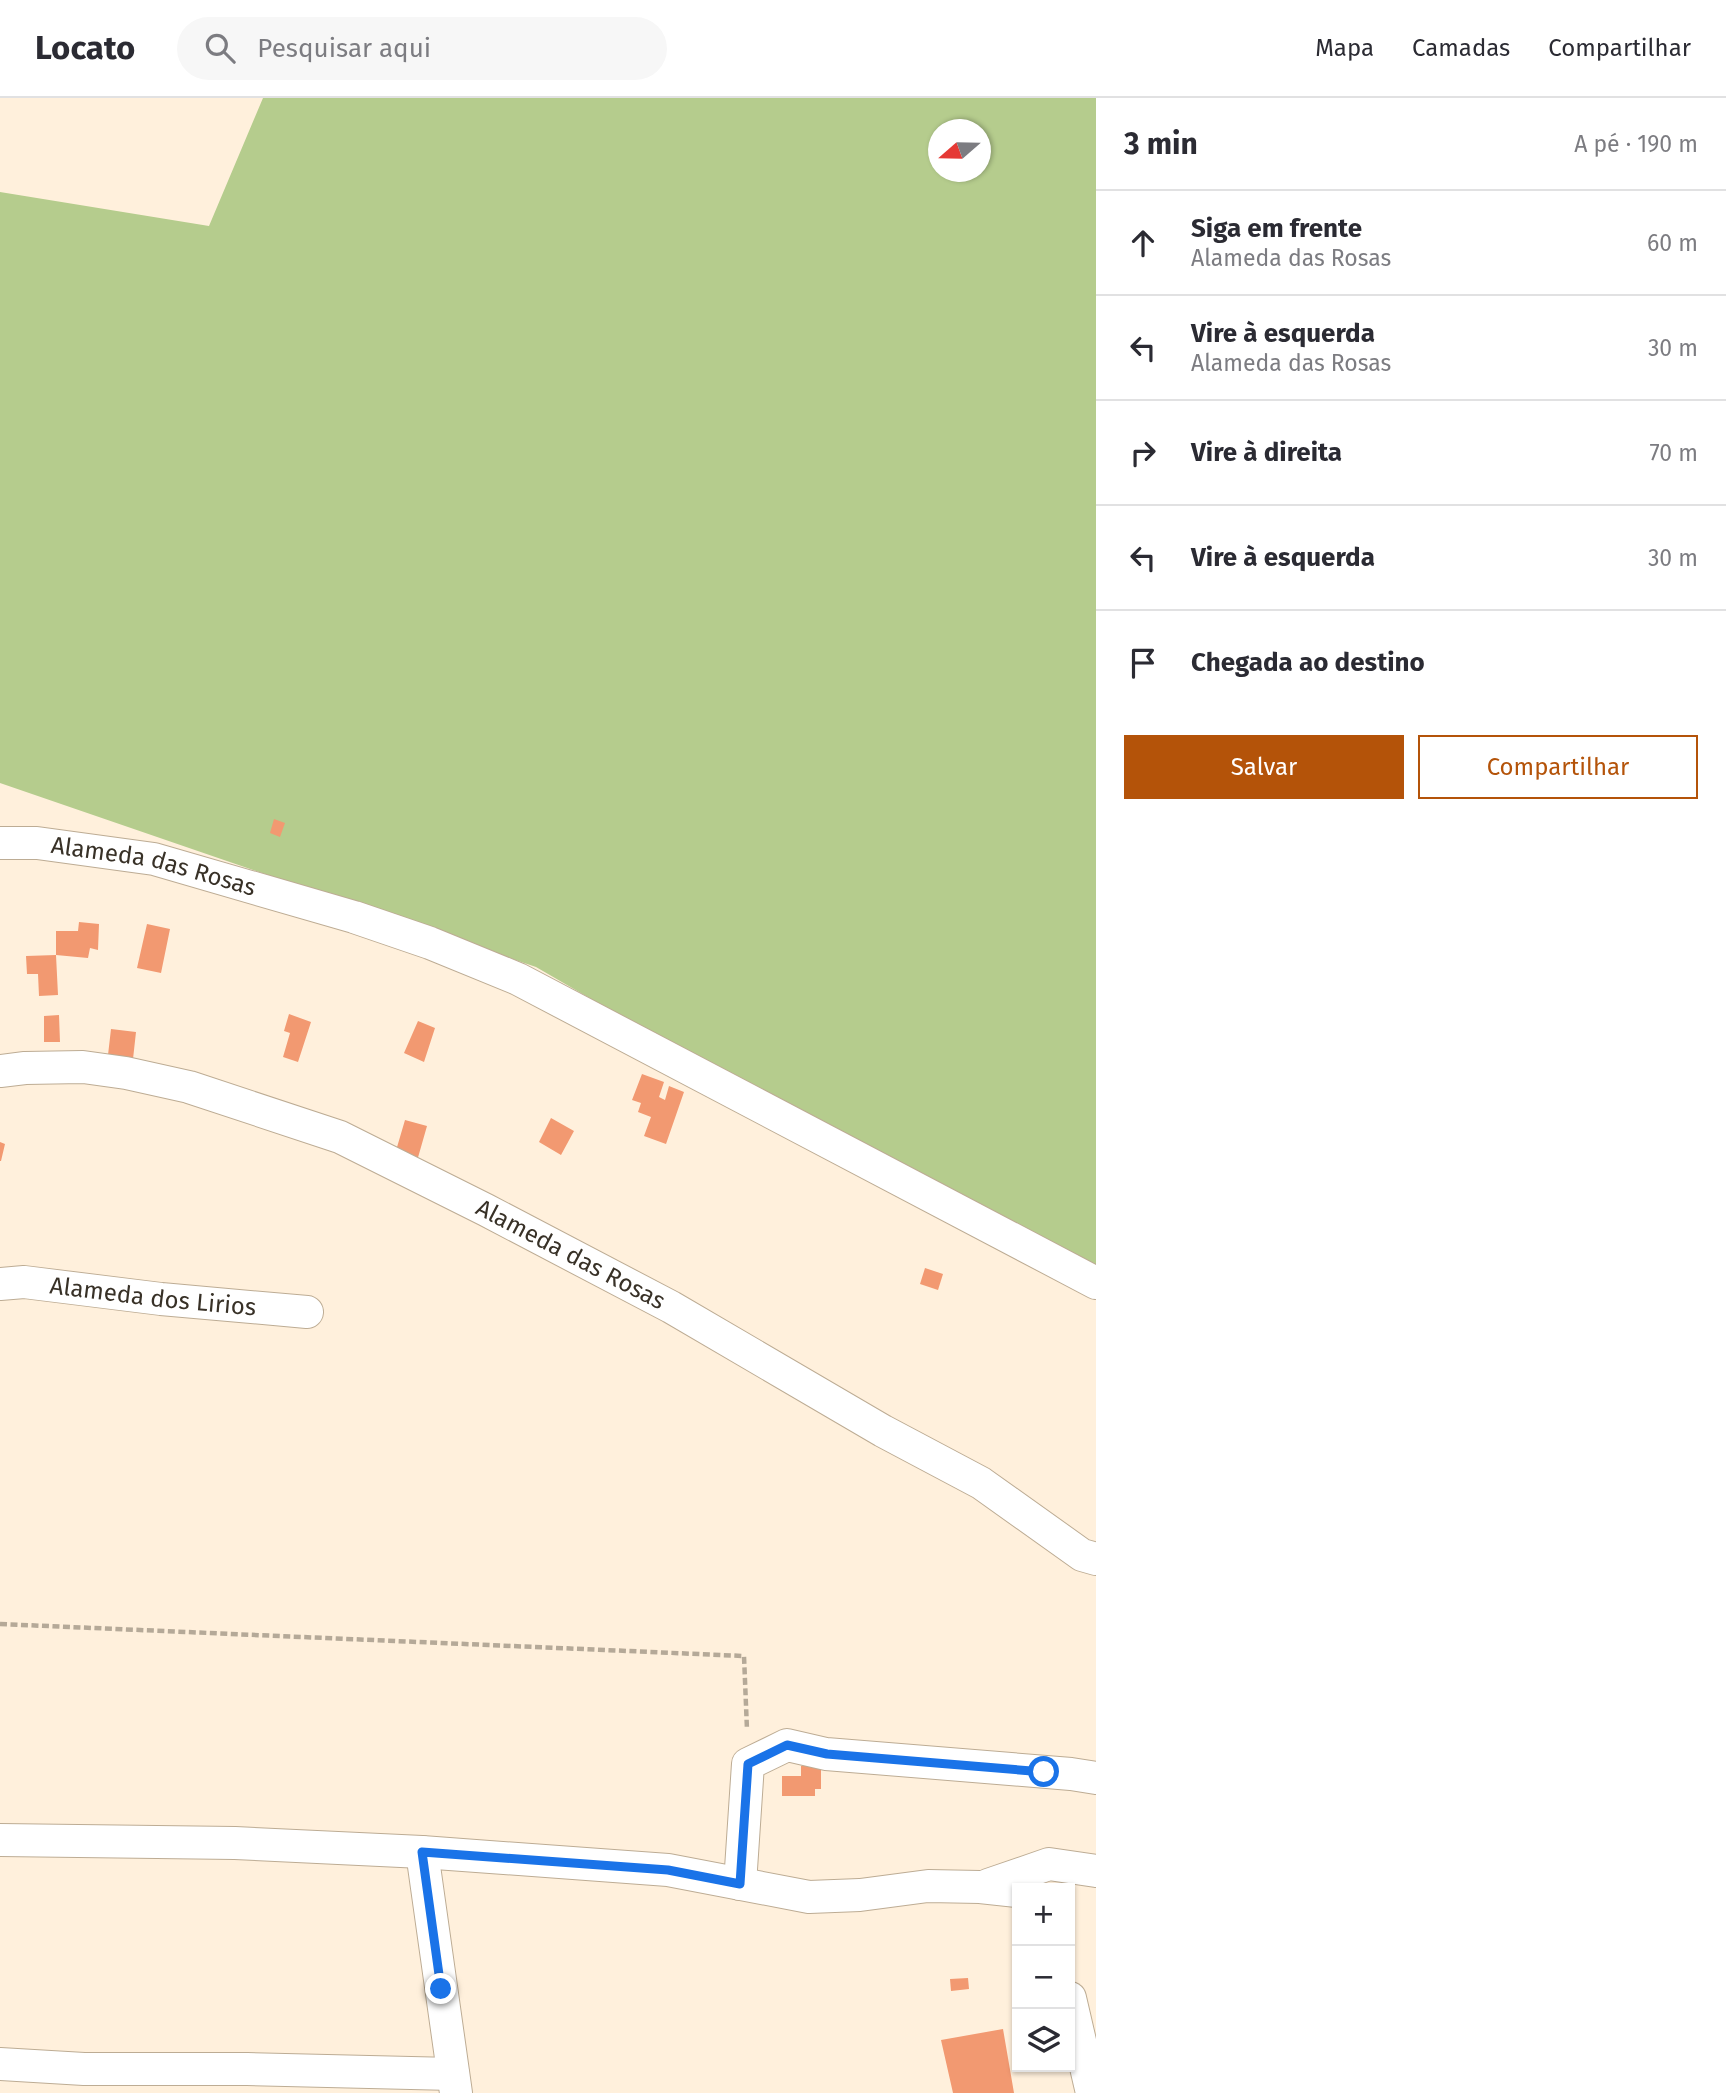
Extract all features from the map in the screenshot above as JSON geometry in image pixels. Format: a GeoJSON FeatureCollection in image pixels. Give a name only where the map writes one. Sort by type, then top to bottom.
{"type":"FeatureCollection","features":[{"type":"Feature","properties":{"kind":"street","name":"Alameda das Rosas"},"geometry":{"type":"LineString","coordinates":[[0,843],[37,843],[154,859],[354,917],[430,943],[519,979],[1096,1283]]}},
{"type":"Feature","properties":{"kind":"street","name":"Alameda das Rosas"},"geometry":{"type":"LineString","coordinates":[[0,1071],[83,1067],[126,1073],[189,1087],[340,1138],[486,1210],[671,1307],[883,1431],[981,1483],[1082,1555],[1096,1559]]}},
{"type":"Feature","properties":{"kind":"street","name":"Alameda dos Lirios"},"geometry":{"type":"LineString","coordinates":[[0,1284],[24,1283],[307,1312]]}},
{"type":"Feature","properties":{"kind":"street"},"geometry":{"type":"LineString","coordinates":[[740,1884],[748,1764],[787,1745],[827,1754],[1096,1778]]}},
{"type":"Feature","properties":{"kind":"street"},"geometry":{"type":"LineString","coordinates":[[0,1840],[235,1843],[422,1852],[668,1870],[809,1896],[860,1895],[928,1886],[1012,1890]]}},
{"type":"Feature","properties":{"kind":"street"},"geometry":{"type":"LineString","coordinates":[[0,2064],[84,2069],[247,2068],[455,2083],[422,1852]]}},
{"type":"Feature","properties":{"kind":"street"},"geometry":{"type":"LineString","coordinates":[[980,1887],[1049,1864],[1096,1871]]}},
{"type":"Feature","properties":{"kind":"street"},"geometry":{"type":"LineString","coordinates":[[1073,2009],[1092,2093]]}},
{"type":"Feature","properties":{"kind":"path"},"geometry":{"type":"LineString","coordinates":[[0,1624],[744,1656],[748,1764]]}},
{"type":"Feature","properties":{"kind":"green space"},"geometry":{"type":"Polygon","coordinates":[[[263,98],[1096,98],[1096,1292],[536,967],[0,783],[0,192],[209,226],[263,98]]]}},
{"type":"Feature","properties":{"kind":"building"},"geometry":{"type":"Polygon","coordinates":[[[274,819],[285,823],[280,837],[270,833],[274,819]]]}},
{"type":"Feature","properties":{"kind":"building"},"geometry":{"type":"Polygon","coordinates":[[[79,922],[99,924],[98,950],[90,948],[88,958],[56,955],[56,931],[78,931],[79,922]]]}},
{"type":"Feature","properties":{"kind":"building"},"geometry":{"type":"Polygon","coordinates":[[[147,924],[170,929],[161,973],[137,968],[147,924]]]}},
{"type":"Feature","properties":{"kind":"building"},"geometry":{"type":"Polygon","coordinates":[[[56,955],[58,995],[39,996],[38,974],[27,974],[26,956],[56,955]]]}},
{"type":"Feature","properties":{"kind":"building"},"geometry":{"type":"Polygon","coordinates":[[[289,1014],[311,1022],[298,1062],[283,1057],[290,1033],[284,1031],[289,1014]]]}},
{"type":"Feature","properties":{"kind":"building"},"geometry":{"type":"Polygon","coordinates":[[[59,1015],[60,1042],[44,1042],[44,1016],[59,1015]]]}},
{"type":"Feature","properties":{"kind":"building"},"geometry":{"type":"Polygon","coordinates":[[[418,1021],[435,1028],[424,1062],[404,1053],[418,1021]]]}},
{"type":"Feature","properties":{"kind":"building"},"geometry":{"type":"Polygon","coordinates":[[[111,1029],[136,1032],[133,1059],[108,1055],[111,1029]]]}},
{"type":"Feature","properties":{"kind":"building"},"geometry":{"type":"Polygon","coordinates":[[[642,1074],[664,1082],[659,1097],[665,1100],[669,1086],[684,1092],[666,1144],[644,1136],[651,1117],[638,1112],[641,1103],[632,1100],[642,1074]]]}},
{"type":"Feature","properties":{"kind":"building"},"geometry":{"type":"Polygon","coordinates":[[[551,1118],[574,1131],[561,1155],[539,1142],[551,1118]]]}},
{"type":"Feature","properties":{"kind":"building"},"geometry":{"type":"Polygon","coordinates":[[[405,1120],[427,1126],[417,1161],[395,1154],[405,1120]]]}},
{"type":"Feature","properties":{"kind":"building"},"geometry":{"type":"Polygon","coordinates":[[[0,1142],[5,1144],[1,1161],[0,1161],[0,1142]]]}},
{"type":"Feature","properties":{"kind":"building"},"geometry":{"type":"Polygon","coordinates":[[[925,1268],[943,1274],[938,1290],[920,1284],[925,1268]]]}},
{"type":"Feature","properties":{"kind":"building"},"geometry":{"type":"Polygon","coordinates":[[[801,1766],[821,1766],[821,1789],[815,1789],[815,1796],[782,1796],[782,1776],[801,1776],[801,1766]]]}},
{"type":"Feature","properties":{"kind":"building"},"geometry":{"type":"Polygon","coordinates":[[[968,1978],[969,1989],[951,1991],[950,1979],[968,1978]]]}},
{"type":"Feature","properties":{"kind":"building"},"geometry":{"type":"Polygon","coordinates":[[[1003,2029],[1014,2093],[953,2093],[941,2040],[1003,2029]]]}},
{"type":"Feature","properties":{"kind":"route"},"geometry":{"type":"LineString","coordinates":[[441,1989],[422,1852],[668,1870],[740,1884],[748,1764],[787,1745],[827,1754],[1044,1772]]}}]}
